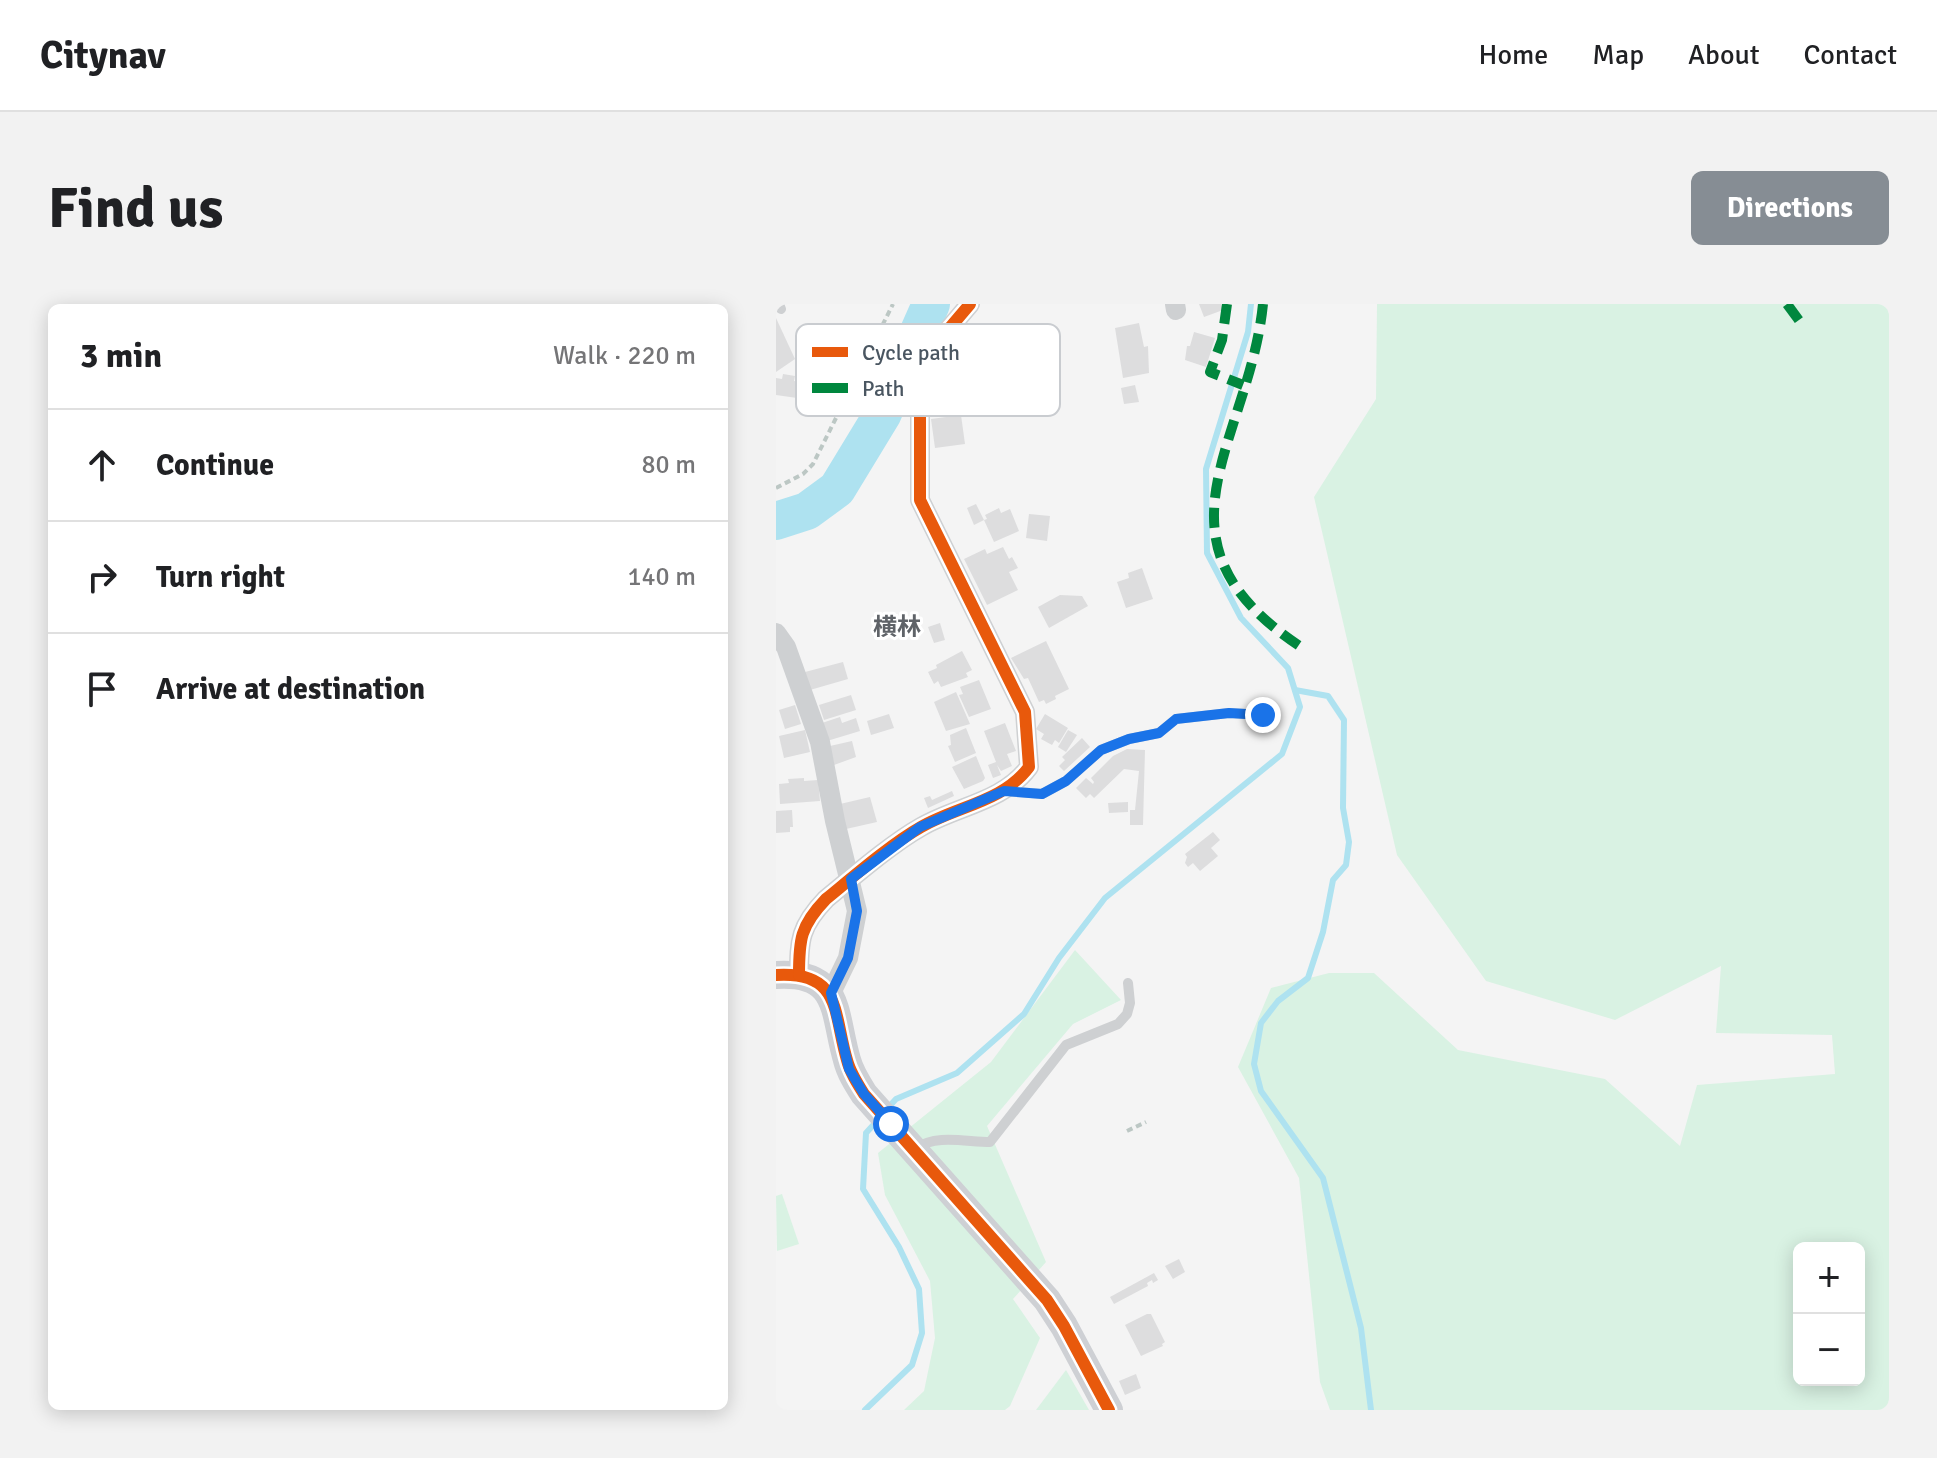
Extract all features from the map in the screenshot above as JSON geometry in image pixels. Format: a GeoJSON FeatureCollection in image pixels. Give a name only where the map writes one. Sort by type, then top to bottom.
{"type":"FeatureCollection","features":[{"type":"Feature","properties":{"kind":"street"},"geometry":{"type":"LineString","coordinates":[[953,324],[970,304]]}},
{"type":"Feature","properties":{"kind":"street"},"geometry":{"type":"LineString","coordinates":[[920,416],[920,500],[1025,712],[1029,767],[1004,791],[920,827],[851,879],[816,910],[799,939],[788,975],[818,982],[831,993],[849,1069],[882,1114],[1047,1300],[1109,1410]]}},
{"type":"Feature","properties":{"kind":"street"},"geometry":{"type":"LineString","coordinates":[[776,633],[786,647],[820,742],[857,911],[848,958],[831,993]]}},
{"type":"Feature","properties":{"kind":"lane"},"geometry":{"type":"LineString","coordinates":[[1004,791],[1042,794],[1066,781],[1101,750],[1129,739],[1159,733],[1176,719],[1229,713],[1263,715]]}},
{"type":"Feature","properties":{"kind":"lane"},"geometry":{"type":"LineString","coordinates":[[916,1150],[925,1142],[934,1140],[990,1142],[1066,1045],[1118,1024],[1127,1014],[1130,1003],[1128,983]]}},
{"type":"Feature","properties":{"kind":"path"},"geometry":{"type":"LineString","coordinates":[[883,324],[893,304]]}},
{"type":"Feature","properties":{"kind":"path"},"geometry":{"type":"LineString","coordinates":[[776,488],[803,474],[813,464],[837,416]]}},
{"type":"Feature","properties":{"kind":"path"},"geometry":{"type":"LineString","coordinates":[[1127,1131],[1146,1122]]}},
{"type":"Feature","properties":{"kind":"green space"},"geometry":{"type":"Polygon","coordinates":[[[1377,304],[1889,304],[1889,1410],[1330,1410],[1320,1382],[1299,1178],[1238,1067],[1271,988],[1329,973],[1374,973],[1458,1050],[1605,1079],[1680,1146],[1697,1085],[1835,1074],[1832,1035],[1716,1033],[1721,966],[1615,1020],[1486,981],[1397,855],[1314,497],[1376,399],[1377,304]]]}},
{"type":"Feature","properties":{"kind":"green space"},"geometry":{"type":"Polygon","coordinates":[[[1075,950],[1121,1000],[1073,1024],[987,1126],[1046,1262],[1013,1299],[1040,1338],[1010,1406],[1005,1410],[904,1410],[924,1391],[935,1338],[930,1281],[885,1195],[878,1153],[991,1062],[1075,950]]]}},
{"type":"Feature","properties":{"kind":"green space"},"geometry":{"type":"Polygon","coordinates":[[[782,1194],[799,1244],[777,1251],[776,1196],[782,1194]]]}},
{"type":"Feature","properties":{"kind":"green space"},"geometry":{"type":"Polygon","coordinates":[[[1066,1370],[1089,1410],[1036,1410],[1066,1370]]]}},
{"type":"Feature","properties":{"kind":"building"},"geometry":{"type":"Polygon","coordinates":[[[1199,304],[1221,304],[1223,310],[1204,317],[1199,304]]]}},
{"type":"Feature","properties":{"kind":"building"},"geometry":{"type":"Polygon","coordinates":[[[776,318],[795,359],[776,372],[776,318]]]}},
{"type":"Feature","properties":{"kind":"building"},"geometry":{"type":"Polygon","coordinates":[[[1139,323],[1144,347],[1148,346],[1149,373],[1123,378],[1115,328],[1139,323]]]}},
{"type":"Feature","properties":{"kind":"building"},"geometry":{"type":"Polygon","coordinates":[[[1194,332],[1215,338],[1206,367],[1185,360],[1194,332]]]}},
{"type":"Feature","properties":{"kind":"building"},"geometry":{"type":"Polygon","coordinates":[[[783,374],[795,376],[796,398],[776,395],[776,378],[782,379],[783,374]]]}},
{"type":"Feature","properties":{"kind":"building"},"geometry":{"type":"Polygon","coordinates":[[[1135,385],[1139,402],[1124,404],[1121,388],[1135,385]]]}},
{"type":"Feature","properties":{"kind":"building"},"geometry":{"type":"Polygon","coordinates":[[[961,416],[965,444],[935,448],[931,419],[961,416]]]}},
{"type":"Feature","properties":{"kind":"building"},"geometry":{"type":"Polygon","coordinates":[[[976,504],[984,520],[974,525],[967,508],[976,504]]]}},
{"type":"Feature","properties":{"kind":"building"},"geometry":{"type":"Polygon","coordinates":[[[999,508],[1001,513],[1010,509],[1019,531],[994,542],[984,520],[987,519],[985,515],[999,508]]]}},
{"type":"Feature","properties":{"kind":"building"},"geometry":{"type":"Polygon","coordinates":[[[1029,514],[1050,516],[1047,541],[1026,538],[1029,514]]]}},
{"type":"Feature","properties":{"kind":"building"},"geometry":{"type":"Polygon","coordinates":[[[1003,547],[1018,568],[1009,572],[1018,590],[987,605],[964,559],[985,549],[987,554],[1003,547]]]}},
{"type":"Feature","properties":{"kind":"building"},"geometry":{"type":"Polygon","coordinates":[[[1142,568],[1153,599],[1126,608],[1117,582],[1129,578],[1128,573],[1142,568]]]}},
{"type":"Feature","properties":{"kind":"building"},"geometry":{"type":"Polygon","coordinates":[[[1060,595],[1082,596],[1088,606],[1049,628],[1038,607],[1060,595]]]}},
{"type":"Feature","properties":{"kind":"building"},"geometry":{"type":"Polygon","coordinates":[[[940,623],[945,640],[934,643],[928,627],[940,623]]]}},
{"type":"Feature","properties":{"kind":"building"},"geometry":{"type":"Polygon","coordinates":[[[1046,641],[1069,689],[1046,704],[1044,700],[1039,702],[1028,678],[1024,679],[1011,658],[1046,641]]]}},
{"type":"Feature","properties":{"kind":"building"},"geometry":{"type":"Polygon","coordinates":[[[962,651],[972,670],[966,673],[968,677],[941,687],[938,681],[934,684],[928,672],[962,651]]]}},
{"type":"Feature","properties":{"kind":"building"},"geometry":{"type":"Polygon","coordinates":[[[843,662],[848,679],[810,690],[805,672],[843,662]]]}},
{"type":"Feature","properties":{"kind":"building"},"geometry":{"type":"Polygon","coordinates":[[[979,680],[991,709],[969,717],[959,695],[963,694],[960,687],[979,680]]]}},
{"type":"Feature","properties":{"kind":"building"},"geometry":{"type":"Polygon","coordinates":[[[956,692],[970,724],[946,731],[934,702],[956,692]]]}},
{"type":"Feature","properties":{"kind":"building"},"geometry":{"type":"Polygon","coordinates":[[[851,695],[856,710],[824,720],[819,705],[851,695]]]}},
{"type":"Feature","properties":{"kind":"building"},"geometry":{"type":"Polygon","coordinates":[[[795,705],[801,724],[785,729],[779,710],[795,705]]]}},
{"type":"Feature","properties":{"kind":"building"},"geometry":{"type":"Polygon","coordinates":[[[889,714],[894,728],[871,735],[867,721],[889,714]]]}},
{"type":"Feature","properties":{"kind":"building"},"geometry":{"type":"Polygon","coordinates":[[[1045,714],[1068,728],[1059,743],[1055,740],[1052,745],[1041,739],[1044,734],[1036,729],[1045,714]]]}},
{"type":"Feature","properties":{"kind":"building"},"geometry":{"type":"Polygon","coordinates":[[[840,717],[842,723],[856,718],[860,731],[827,741],[822,723],[840,717]]]}},
{"type":"Feature","properties":{"kind":"building"},"geometry":{"type":"Polygon","coordinates":[[[1005,723],[1016,751],[1007,754],[1012,766],[1001,771],[997,765],[1001,775],[993,778],[988,765],[996,762],[984,731],[1005,723]]]}},
{"type":"Feature","properties":{"kind":"building"},"geometry":{"type":"Polygon","coordinates":[[[966,728],[976,753],[955,762],[948,746],[951,745],[950,735],[966,728]]]}},
{"type":"Feature","properties":{"kind":"building"},"geometry":{"type":"Polygon","coordinates":[[[805,730],[810,752],[784,758],[779,736],[805,730]]]}},
{"type":"Feature","properties":{"kind":"building"},"geometry":{"type":"Polygon","coordinates":[[[1068,730],[1077,735],[1066,752],[1058,747],[1068,730]]]}},
{"type":"Feature","properties":{"kind":"building"},"geometry":{"type":"Polygon","coordinates":[[[1082,738],[1090,747],[1064,771],[1059,766],[1065,760],[1062,757],[1082,738]]]}},
{"type":"Feature","properties":{"kind":"building"},"geometry":{"type":"Polygon","coordinates":[[[852,741],[856,757],[834,765],[830,746],[852,741]]]}},
{"type":"Feature","properties":{"kind":"building"},"geometry":{"type":"Polygon","coordinates":[[[1127,749],[1145,750],[1143,825],[1130,825],[1130,810],[1135,810],[1139,771],[1124,769],[1094,798],[1090,794],[1086,798],[1076,788],[1086,778],[1093,784],[1091,778],[1113,756],[1127,749]]]}},
{"type":"Feature","properties":{"kind":"building"},"geometry":{"type":"Polygon","coordinates":[[[976,756],[985,778],[964,789],[952,767],[976,756]]]}},
{"type":"Feature","properties":{"kind":"building"},"geometry":{"type":"Polygon","coordinates":[[[804,778],[804,781],[818,780],[820,801],[780,804],[779,784],[789,783],[788,779],[804,778]]]}},
{"type":"Feature","properties":{"kind":"building"},"geometry":{"type":"Polygon","coordinates":[[[952,791],[954,796],[928,808],[924,798],[930,796],[932,800],[952,791]]]}},
{"type":"Feature","properties":{"kind":"building"},"geometry":{"type":"Polygon","coordinates":[[[870,797],[877,822],[846,829],[840,804],[870,797]]]}},
{"type":"Feature","properties":{"kind":"building"},"geometry":{"type":"Polygon","coordinates":[[[1128,802],[1128,812],[1109,813],[1108,803],[1128,802]]]}},
{"type":"Feature","properties":{"kind":"building"},"geometry":{"type":"Polygon","coordinates":[[[792,810],[793,827],[790,827],[790,832],[776,833],[776,811],[792,810]]]}},
{"type":"Feature","properties":{"kind":"building"},"geometry":{"type":"Polygon","coordinates":[[[1213,832],[1220,840],[1211,848],[1218,856],[1200,871],[1193,863],[1188,867],[1185,854],[1213,832]]]}},
{"type":"Feature","properties":{"kind":"building"},"geometry":{"type":"Polygon","coordinates":[[[1179,1259],[1185,1272],[1173,1279],[1165,1266],[1179,1259]]]}},
{"type":"Feature","properties":{"kind":"building"},"geometry":{"type":"Polygon","coordinates":[[[1154,1273],[1158,1280],[1153,1283],[1152,1280],[1147,1283],[1148,1286],[1114,1304],[1110,1297],[1154,1273]]]}},
{"type":"Feature","properties":{"kind":"building"},"geometry":{"type":"Polygon","coordinates":[[[1151,1314],[1165,1342],[1163,1346],[1141,1356],[1125,1325],[1151,1314]]]}},
{"type":"Feature","properties":{"kind":"building"},"geometry":{"type":"Polygon","coordinates":[[[1136,1374],[1141,1388],[1125,1395],[1119,1381],[1136,1374]]]}},
{"type":"Feature","properties":{"kind":"waterway"},"geometry":{"type":"LineString","coordinates":[[922,324],[931,304]]}},
{"type":"Feature","properties":{"kind":"waterway"},"geometry":{"type":"LineString","coordinates":[[886,1110],[896,1099],[957,1073],[1024,1014],[1059,958],[1105,898],[1282,754],[1300,707],[1288,668],[1241,618],[1207,553],[1206,469],[1248,332],[1251,304]]}},
{"type":"Feature","properties":{"kind":"waterway"},"geometry":{"type":"LineString","coordinates":[[776,521],[807,511],[837,489],[881,416]]}},
{"type":"Feature","properties":{"kind":"waterway"},"geometry":{"type":"LineString","coordinates":[[1295,690],[1328,696],[1344,720],[1343,808],[1349,842],[1346,865],[1333,880],[1323,932],[1308,978],[1278,1001],[1261,1023],[1254,1064],[1261,1091],[1323,1178],[1361,1328],[1371,1410]]}},
{"type":"Feature","properties":{"kind":"waterway"},"geometry":{"type":"LineString","coordinates":[[865,1410],[912,1365],[922,1333],[919,1289],[899,1247],[863,1189],[866,1133],[876,1122]]}},
{"type":"Feature","properties":{"kind":"marked path"},"geometry":{"type":"LineString","coordinates":[[1227,304],[1222,340],[1210,372],[1243,385]]}},
{"type":"Feature","properties":{"kind":"marked path"},"geometry":{"type":"LineString","coordinates":[[1263,304],[1254,354],[1216,488],[1215,529],[1225,568],[1253,608],[1301,647]]}},
{"type":"Feature","properties":{"kind":"marked path"},"geometry":{"type":"LineString","coordinates":[[1787,304],[1801,323]]}},
{"type":"Feature","properties":{"kind":"cycle path"},"geometry":{"type":"LineString","coordinates":[[953,324],[970,304]]}},
{"type":"Feature","properties":{"kind":"cycle path"},"geometry":{"type":"LineString","coordinates":[[799,975],[803,934],[811,917],[826,899],[909,834],[993,796],[1018,779],[1029,767],[1025,712],[920,500],[920,416]]}},
{"type":"Feature","properties":{"kind":"cycle path"},"geometry":{"type":"LineString","coordinates":[[776,975],[813,980],[824,988],[836,1011],[850,1069],[864,1094],[1047,1300],[1109,1410]]}},
{"type":"Feature","properties":{"kind":"district","name":"横林"},"geometry":{"type":"Point","coordinates":[897,627]}},
{"type":"Feature","properties":{"kind":"route"},"geometry":{"type":"LineString","coordinates":[[891,1124],[864,1094],[849,1069],[831,993],[848,958],[857,911],[851,879],[920,827],[1004,791],[1042,794],[1066,781],[1101,750],[1129,739],[1159,733],[1176,719],[1229,713],[1263,715]]}}]}
